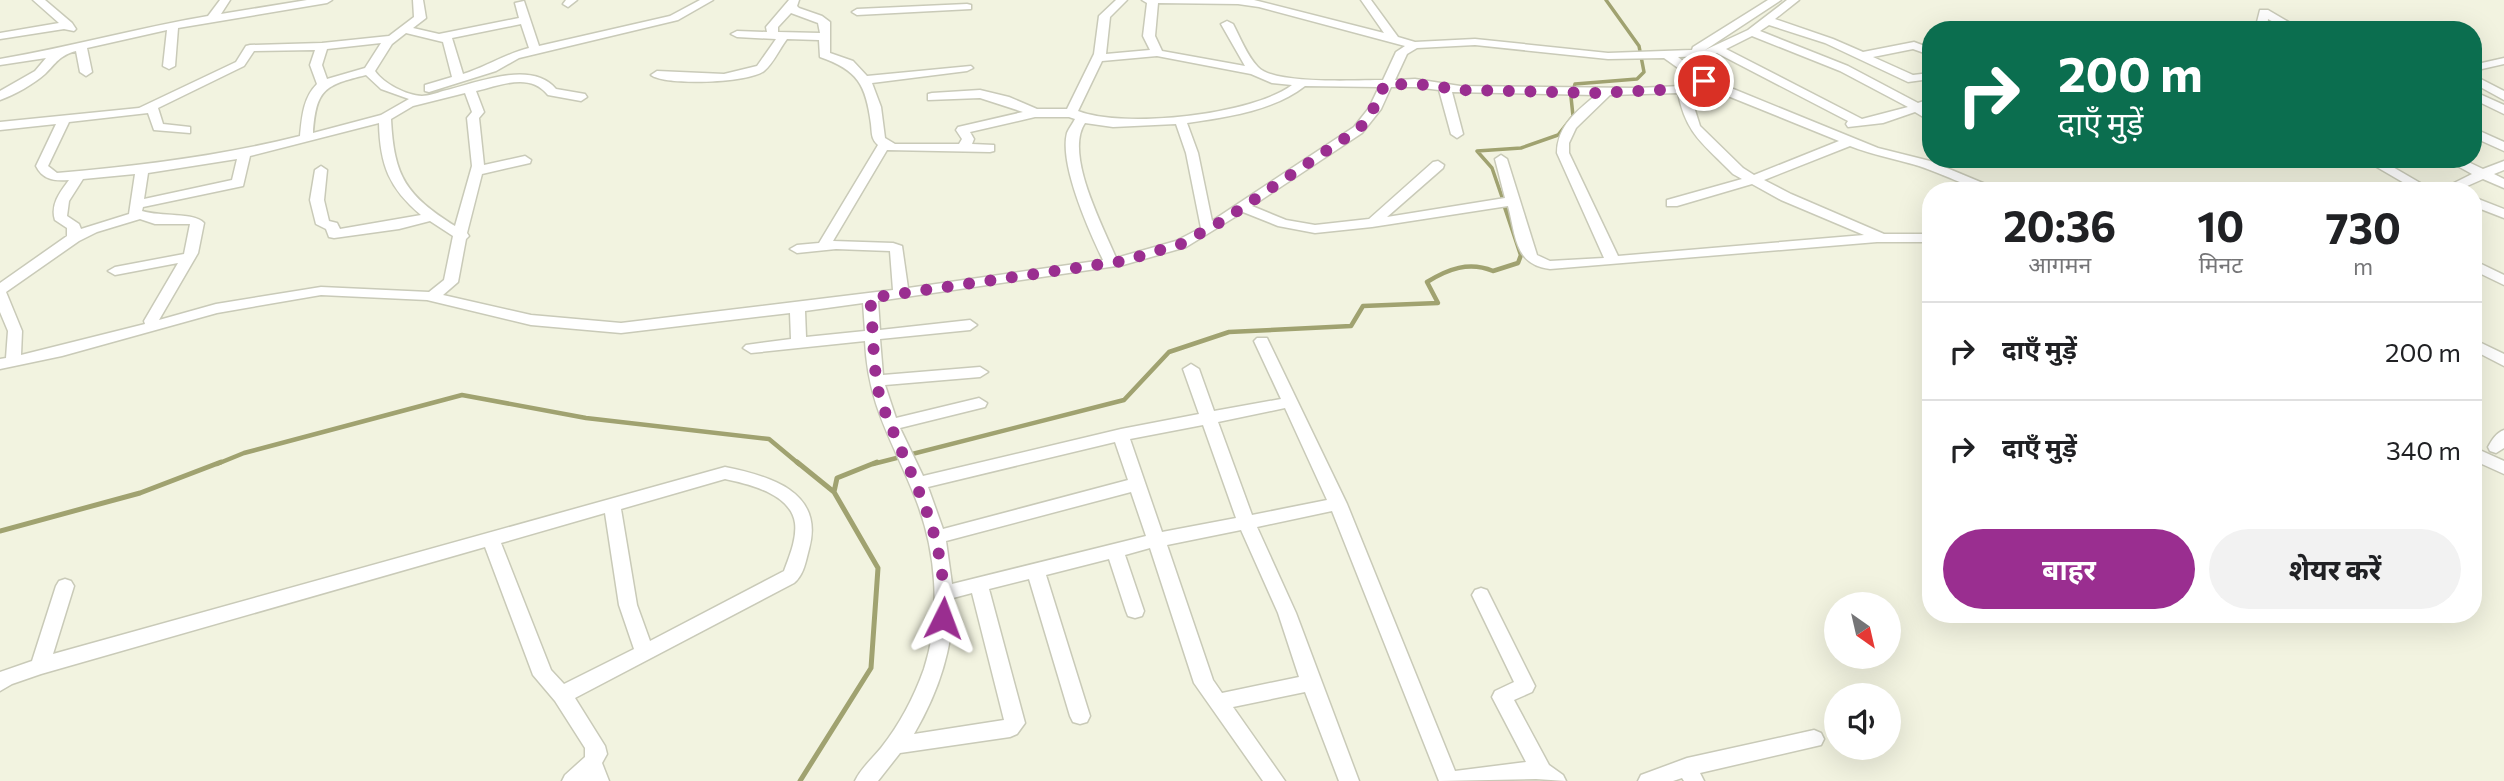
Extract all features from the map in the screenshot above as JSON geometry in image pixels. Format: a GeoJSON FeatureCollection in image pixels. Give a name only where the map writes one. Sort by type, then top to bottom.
{"type":"FeatureCollection","features":[{"type":"Feature","properties":{"kind":"street"},"geometry":{"type":"LineString","coordinates":[[38,0],[68,24],[86,72]]}},
{"type":"Feature","properties":{"kind":"street"},"geometry":{"type":"LineString","coordinates":[[212,19],[225,0]]}},
{"type":"Feature","properties":{"kind":"street"},"geometry":{"type":"LineString","coordinates":[[0,62],[57,53],[173,25],[327,0]]}},
{"type":"Feature","properties":{"kind":"street"},"geometry":{"type":"LineString","coordinates":[[306,139],[308,116],[316,90],[322,82],[369,71],[392,39],[420,18],[418,0]]}},
{"type":"Feature","properties":{"kind":"street"},"geometry":{"type":"LineString","coordinates":[[677,0],[684,13]]}},
{"type":"Feature","properties":{"kind":"street"},"geometry":{"type":"LineString","coordinates":[[64,120],[42,166],[45,172],[55,177],[142,170],[244,154],[385,118],[398,108],[463,84],[492,69],[506,58],[684,13],[708,0]]}},
{"type":"Feature","properties":{"kind":"street"},"geometry":{"type":"LineString","coordinates":[[1109,258],[1079,181],[1073,132],[1098,58],[1105,16],[1122,0]]}},
{"type":"Feature","properties":{"kind":"street"},"geometry":{"type":"LineString","coordinates":[[1366,0],[1405,43]]}},
{"type":"Feature","properties":{"kind":"street"},"geometry":{"type":"LineString","coordinates":[[1689,55],[1776,0]]}},
{"type":"Feature","properties":{"kind":"street"},"geometry":{"type":"LineString","coordinates":[[1157,53],[1149,36],[1150,1],[1238,1],[1259,4],[1405,43],[1430,38],[1504,40],[1616,55],[1670,56],[1718,49],[1752,32],[1794,0]]}},
{"type":"Feature","properties":{"kind":"street"},"geometry":{"type":"LineString","coordinates":[[520,3],[535,50]]}},
{"type":"Feature","properties":{"kind":"street"},"geometry":{"type":"LineString","coordinates":[[778,35],[772,27],[793,3]]}},
{"type":"Feature","properties":{"kind":"street"},"geometry":{"type":"LineString","coordinates":[[793,3],[794,11],[821,18],[826,24],[824,55],[849,63],[863,80],[875,107],[879,140],[884,145],[895,148],[990,148]]}},
{"type":"Feature","properties":{"kind":"street"},"geometry":{"type":"LineString","coordinates":[[857,12],[932,4],[967,7]]}},
{"type":"Feature","properties":{"kind":"street"},"geometry":{"type":"LineString","coordinates":[[2262,21],[2264,12],[2280,21]]}},
{"type":"Feature","properties":{"kind":"street"},"geometry":{"type":"LineString","coordinates":[[442,37],[526,20]]}},
{"type":"Feature","properties":{"kind":"street"},"geometry":{"type":"LineString","coordinates":[[1766,20],[1829,41],[1904,76],[1922,78]]}},
{"type":"Feature","properties":{"kind":"street"},"geometry":{"type":"LineString","coordinates":[[0,36],[68,24]]}},
{"type":"Feature","properties":{"kind":"street"},"geometry":{"type":"LineString","coordinates":[[1227,24],[1254,71]]}},
{"type":"Feature","properties":{"kind":"street"},"geometry":{"type":"LineString","coordinates":[[169,66],[174,43],[173,25]]}},
{"type":"Feature","properties":{"kind":"street"},"geometry":{"type":"LineString","coordinates":[[406,30],[448,40],[463,84],[478,112],[473,118],[478,166],[466,203],[462,236],[451,282],[435,295]]}},
{"type":"Feature","properties":{"kind":"street"},"geometry":{"type":"LineString","coordinates":[[1752,32],[1832,64],[1922,110]]}},
{"type":"Feature","properties":{"kind":"street"},"geometry":{"type":"LineString","coordinates":[[737,34],[824,37]]}},
{"type":"Feature","properties":{"kind":"street"},"geometry":{"type":"LineString","coordinates":[[657,75],[726,77],[755,71],[761,68],[778,35]]}},
{"type":"Feature","properties":{"kind":"street"},"geometry":{"type":"LineString","coordinates":[[0,127],[123,114],[152,107],[240,64],[250,48],[322,46],[392,39]]}},
{"type":"Feature","properties":{"kind":"street"},"geometry":{"type":"LineString","coordinates":[[7,360],[216,309],[321,291],[435,295],[531,320],[621,328],[870,298],[1109,258],[1177,240],[1206,225],[1351,128],[1368,108],[1405,43]]}},
{"type":"Feature","properties":{"kind":"street"},"geometry":{"type":"LineString","coordinates":[[1862,56],[1911,45],[1922,47]]}},
{"type":"Feature","properties":{"kind":"street"},"geometry":{"type":"LineString","coordinates":[[322,46],[316,65],[322,82]]}},
{"type":"Feature","properties":{"kind":"street"},"geometry":{"type":"LineString","coordinates":[[1718,49],[1859,122]]}},
{"type":"Feature","properties":{"kind":"street"},"geometry":{"type":"LineString","coordinates":[[0,96],[39,73],[57,53]]}},
{"type":"Feature","properties":{"kind":"street"},"geometry":{"type":"LineString","coordinates":[[1098,58],[1157,53],[1254,71],[1276,80],[1422,84],[1445,89],[1600,92],[1684,89],[1704,81]]}},
{"type":"Feature","properties":{"kind":"street"},"geometry":{"type":"LineString","coordinates":[[1670,56],[1704,81],[1886,155],[1922,163]]}},
{"type":"Feature","properties":{"kind":"street"},"geometry":{"type":"LineString","coordinates":[[2482,66],[2504,61]]}},
{"type":"Feature","properties":{"kind":"street"},"geometry":{"type":"LineString","coordinates":[[863,80],[967,68]]}},
{"type":"Feature","properties":{"kind":"street"},"geometry":{"type":"LineString","coordinates":[[369,71],[374,81],[422,100]]}},
{"type":"Feature","properties":{"kind":"street"},"geometry":{"type":"LineString","coordinates":[[1879,87],[1904,76]]}},
{"type":"Feature","properties":{"kind":"street"},"geometry":{"type":"LineString","coordinates":[[407,95],[463,84],[530,78],[544,82],[552,92],[581,97]]}},
{"type":"Feature","properties":{"kind":"street"},"geometry":{"type":"LineString","coordinates":[[932,97],[980,94],[1005,100],[1035,113],[1116,123],[1180,119],[1240,110],[1270,101],[1303,82]]}},
{"type":"Feature","properties":{"kind":"street"},"geometry":{"type":"LineString","coordinates":[[2482,83],[2504,96]]}},
{"type":"Feature","properties":{"kind":"street"},"geometry":{"type":"LineString","coordinates":[[7,360],[216,304],[325,286],[435,295],[537,315],[624,322],[901,291],[1123,261],[1181,244],[1203,233],[1357,130],[1368,120],[1381,84]]}},
{"type":"Feature","properties":{"kind":"street"},"geometry":{"type":"LineString","coordinates":[[1445,89],[1457,134]]}},
{"type":"Feature","properties":{"kind":"street"},"geometry":{"type":"LineString","coordinates":[[1684,89],[1688,113],[1694,127],[1738,171],[1752,180],[1883,238]]}},
{"type":"Feature","properties":{"kind":"street"},"geometry":{"type":"LineString","coordinates":[[1600,92],[1569,127],[1561,141],[1563,153],[1613,261]]}},
{"type":"Feature","properties":{"kind":"street"},"geometry":{"type":"LineString","coordinates":[[2482,99],[2504,110]]}},
{"type":"Feature","properties":{"kind":"street"},"geometry":{"type":"LineString","coordinates":[[1830,133],[1859,122],[1883,119],[1922,105]]}},
{"type":"Feature","properties":{"kind":"street"},"geometry":{"type":"LineString","coordinates":[[152,107],[158,127],[186,131]]}},
{"type":"Feature","properties":{"kind":"street"},"geometry":{"type":"LineString","coordinates":[[964,148],[968,139],[962,130],[1035,113]]}},
{"type":"Feature","properties":{"kind":"street"},"geometry":{"type":"LineString","coordinates":[[385,118],[388,160],[393,174],[430,217],[462,236]]}},
{"type":"Feature","properties":{"kind":"street"},"geometry":{"type":"LineString","coordinates":[[1180,119],[1192,153],[1206,225]]}},
{"type":"Feature","properties":{"kind":"street"},"geometry":{"type":"LineString","coordinates":[[2482,136],[2504,147]]}},
{"type":"Feature","properties":{"kind":"street"},"geometry":{"type":"LineString","coordinates":[[1672,203],[1752,180],[1851,141]]}},
{"type":"Feature","properties":{"kind":"street"},"geometry":{"type":"LineString","coordinates":[[823,247],[884,145]]}},
{"type":"Feature","properties":{"kind":"street"},"geometry":{"type":"LineString","coordinates":[[7,360],[15,331],[0,292],[74,238],[92,229],[139,210],[237,183],[244,154]]}},
{"type":"Feature","properties":{"kind":"street"},"geometry":{"type":"LineString","coordinates":[[1501,159],[1528,254],[1536,263],[1567,265],[1883,238],[1922,238]]}},
{"type":"Feature","properties":{"kind":"street"},"geometry":{"type":"LineString","coordinates":[[476,171],[525,160]]}},
{"type":"Feature","properties":{"kind":"street"},"geometry":{"type":"LineString","coordinates":[[2464,182],[2504,164]]}},
{"type":"Feature","properties":{"kind":"street"},"geometry":{"type":"LineString","coordinates":[[1372,223],[1438,165]]}},
{"type":"Feature","properties":{"kind":"street"},"geometry":{"type":"LineString","coordinates":[[1936,168],[1973,182]]}},
{"type":"Feature","properties":{"kind":"street"},"geometry":{"type":"LineString","coordinates":[[2386,168],[2411,182]]}},
{"type":"Feature","properties":{"kind":"street"},"geometry":{"type":"LineString","coordinates":[[2470,168],[2504,184]]}},
{"type":"Feature","properties":{"kind":"street"},"geometry":{"type":"LineString","coordinates":[[139,210],[142,170]]}},
{"type":"Feature","properties":{"kind":"street"},"geometry":{"type":"LineString","coordinates":[[321,170],[317,200],[323,223],[332,226],[334,234],[399,225],[430,217]]}},
{"type":"Feature","properties":{"kind":"street"},"geometry":{"type":"LineString","coordinates":[[74,238],[74,227],[60,217],[58,212],[78,176]]}},
{"type":"Feature","properties":{"kind":"street"},"geometry":{"type":"LineString","coordinates":[[1242,206],[1298,227],[1336,228],[1513,201]]}},
{"type":"Feature","properties":{"kind":"street"},"geometry":{"type":"LineString","coordinates":[[2482,205],[2504,214]]}},
{"type":"Feature","properties":{"kind":"street"},"geometry":{"type":"LineString","coordinates":[[139,210],[155,220],[194,220],[197,223],[189,257],[151,321]]}},
{"type":"Feature","properties":{"kind":"street"},"geometry":{"type":"LineString","coordinates":[[797,249],[893,247],[897,250],[901,291]]}},
{"type":"Feature","properties":{"kind":"street"},"geometry":{"type":"LineString","coordinates":[[115,271],[189,257]]}},
{"type":"Feature","properties":{"kind":"street"},"geometry":{"type":"LineString","coordinates":[[2482,269],[2504,281]]}},
{"type":"Feature","properties":{"kind":"street"},"geometry":{"type":"LineString","coordinates":[[865,781],[897,746],[918,711],[934,674],[945,593],[936,537],[918,483],[882,402],[877,381],[870,298]]}},
{"type":"Feature","properties":{"kind":"street"},"geometry":{"type":"LineString","coordinates":[[797,308],[799,343]]}},
{"type":"Feature","properties":{"kind":"street"},"geometry":{"type":"LineString","coordinates":[[751,348],[970,325]]}},
{"type":"Feature","properties":{"kind":"street"},"geometry":{"type":"LineString","coordinates":[[1262,341],[1338,503],[1450,781],[1536,770],[1549,776]]}},
{"type":"Feature","properties":{"kind":"street"},"geometry":{"type":"LineString","coordinates":[[2482,348],[2502,357]]}},
{"type":"Feature","properties":{"kind":"street"},"geometry":{"type":"LineString","coordinates":[[1191,369],[1246,522],[1287,612],[1349,781]]}},
{"type":"Feature","properties":{"kind":"street"},"geometry":{"type":"LineString","coordinates":[[877,381],[980,372]]}},
{"type":"Feature","properties":{"kind":"street"},"geometry":{"type":"LineString","coordinates":[[918,483],[1208,416],[1291,402]]}},
{"type":"Feature","properties":{"kind":"street"},"geometry":{"type":"LineString","coordinates":[[892,424],[979,403]]}},
{"type":"Feature","properties":{"kind":"street"},"geometry":{"type":"LineString","coordinates":[[1121,435],[1204,683],[1275,781]]}},
{"type":"Feature","properties":{"kind":"street"},"geometry":{"type":"LineString","coordinates":[[2482,457],[2504,468]]}},
{"type":"Feature","properties":{"kind":"street"},"geometry":{"type":"LineString","coordinates":[[0,683],[5,678],[40,666],[725,473],[777,488],[802,511],[805,525],[792,575],[562,695]]}},
{"type":"Feature","properties":{"kind":"street"},"geometry":{"type":"LineString","coordinates":[[936,537],[1137,484]]}},
{"type":"Feature","properties":{"kind":"street"},"geometry":{"type":"LineString","coordinates":[[945,593],[1157,540],[1338,503]]}},
{"type":"Feature","properties":{"kind":"street"},"geometry":{"type":"LineString","coordinates":[[612,505],[628,605],[645,653]]}},
{"type":"Feature","properties":{"kind":"street"},"geometry":{"type":"LineString","coordinates":[[491,539],[543,675],[562,695],[595,746],[596,772],[572,781]]}},
{"type":"Feature","properties":{"kind":"street"},"geometry":{"type":"LineString","coordinates":[[1115,550],[1135,611]]}},
{"type":"Feature","properties":{"kind":"street"},"geometry":{"type":"LineString","coordinates":[[1035,570],[1080,716]]}},
{"type":"Feature","properties":{"kind":"street"},"geometry":{"type":"LineString","coordinates":[[897,746],[1010,727],[1015,723],[979,584]]}},
{"type":"Feature","properties":{"kind":"street"},"geometry":{"type":"LineString","coordinates":[[40,666],[65,586]]}},
{"type":"Feature","properties":{"kind":"street"},"geometry":{"type":"LineString","coordinates":[[1481,595],[1525,686],[1502,696],[1549,776]]}},
{"type":"Feature","properties":{"kind":"street"},"geometry":{"type":"LineString","coordinates":[[1218,702],[1311,683]]}},
{"type":"Feature","properties":{"kind":"street"},"geometry":{"type":"LineString","coordinates":[[1648,781],[1690,774],[1814,739]]}},
{"type":"Feature","properties":{"kind":"waterway"},"geometry":{"type":"LineString","coordinates":[[1502,197],[1492,168],[1477,151],[1521,148],[1558,135],[1573,116],[1571,97],[1575,84],[1637,79],[1644,72],[1639,46],[1606,0]]}},
{"type":"Feature","properties":{"kind":"waterway"},"geometry":{"type":"LineString","coordinates":[[873,464],[1124,400],[1169,352],[1229,332],[1351,326],[1363,306],[1438,303],[1427,282],[1443,273],[1467,267],[1493,271],[1518,263],[1521,255],[1505,207]]}},
{"type":"Feature","properties":{"kind":"waterway"},"geometry":{"type":"LineString","coordinates":[[217,464],[244,453],[462,395],[586,418],[769,439],[799,464]]}},
{"type":"Feature","properties":{"kind":"waterway"},"geometry":{"type":"LineString","coordinates":[[0,531],[140,493],[221,462]]}},
{"type":"Feature","properties":{"kind":"waterway"},"geometry":{"type":"LineString","coordinates":[[797,462],[834,492]]}},
{"type":"Feature","properties":{"kind":"waterway"},"geometry":{"type":"LineString","coordinates":[[834,492],[837,478],[877,462]]}},
{"type":"Feature","properties":{"kind":"waterway"},"geometry":{"type":"LineString","coordinates":[[800,781],[871,668],[878,568],[834,492]]}},
{"type":"Feature","properties":{"kind":"route"},"geometry":{"type":"LineString","coordinates":[[943,618],[945,589],[935,531],[918,483],[882,402],[876,375],[870,298],[1123,261],[1181,244],[1224,220],[1357,130],[1375,109],[1385,84],[1415,83],[1460,90],[1594,93],[1684,89],[1704,81]]}}]}
